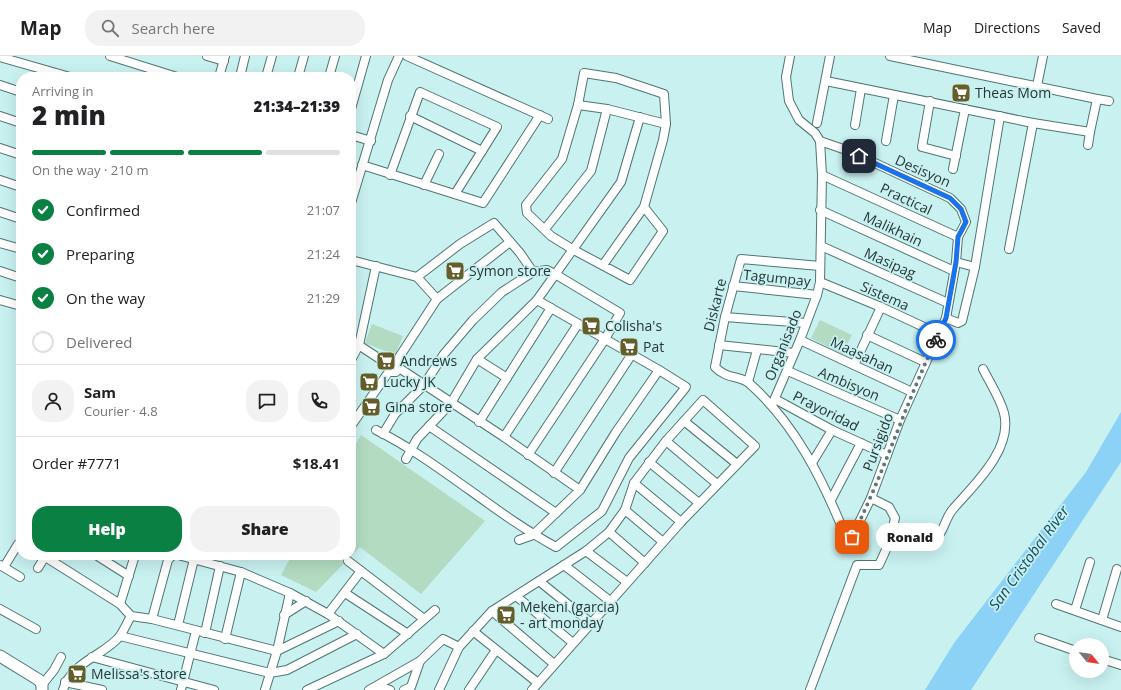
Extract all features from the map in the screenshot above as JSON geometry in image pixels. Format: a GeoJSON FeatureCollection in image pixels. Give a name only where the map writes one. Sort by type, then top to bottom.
{"type":"FeatureCollection","features":[{"type":"Feature","properties":{"kind":"main road"},"geometry":{"type":"LineString","coordinates":[[0,656],[33,675],[42,687]]}},
{"type":"Feature","properties":{"kind":"street"},"geometry":{"type":"LineString","coordinates":[[110,56],[161,72]]}},
{"type":"Feature","properties":{"kind":"street"},"geometry":{"type":"LineString","coordinates":[[207,56],[225,58],[221,72]]}},
{"type":"Feature","properties":{"kind":"street"},"geometry":{"type":"LineString","coordinates":[[241,72],[246,56]]}},
{"type":"Feature","properties":{"kind":"street"},"geometry":{"type":"LineString","coordinates":[[267,72],[272,56]]}},
{"type":"Feature","properties":{"kind":"street"},"geometry":{"type":"LineString","coordinates":[[299,72],[304,56]]}},
{"type":"Feature","properties":{"kind":"street"},"geometry":{"type":"LineString","coordinates":[[330,72],[335,56]]}},
{"type":"Feature","properties":{"kind":"street"},"geometry":{"type":"LineString","coordinates":[[356,91],[366,56]]}},
{"type":"Feature","properties":{"kind":"street"},"geometry":{"type":"LineString","coordinates":[[356,186],[371,141],[388,80],[399,56]]}},
{"type":"Feature","properties":{"kind":"street"},"geometry":{"type":"LineString","coordinates":[[406,56],[548,119]]}},
{"type":"Feature","properties":{"kind":"street"},"geometry":{"type":"LineString","coordinates":[[790,56],[786,77],[789,101],[799,120],[815,133],[820,141]]}},
{"type":"Feature","properties":{"kind":"street"},"geometry":{"type":"LineString","coordinates":[[818,122],[830,56]]}},
{"type":"Feature","properties":{"kind":"street"},"geometry":{"type":"LineString","coordinates":[[890,56],[1097,99],[1109,100]]}},
{"type":"Feature","properties":{"kind":"street"},"geometry":{"type":"LineString","coordinates":[[1037,86],[1042,56]]}},
{"type":"Feature","properties":{"kind":"street"},"geometry":{"type":"LineString","coordinates":[[0,57],[52,72]]}},
{"type":"Feature","properties":{"kind":"street"},"geometry":{"type":"LineString","coordinates":[[603,265],[644,207],[666,124],[664,94],[616,78],[584,73],[578,105],[562,159],[526,205],[527,214],[552,236],[572,249],[630,280],[663,231],[644,207]]}},
{"type":"Feature","properties":{"kind":"street"},"geometry":{"type":"LineString","coordinates":[[826,81],[1033,123],[1090,132]]}},
{"type":"Feature","properties":{"kind":"street"},"geometry":{"type":"LineString","coordinates":[[0,85],[16,90]]}},
{"type":"Feature","properties":{"kind":"street"},"geometry":{"type":"LineString","coordinates":[[855,125],[861,89]]}},
{"type":"Feature","properties":{"kind":"street"},"geometry":{"type":"LineString","coordinates":[[390,175],[410,116],[420,92],[497,127],[454,194]]}},
{"type":"Feature","properties":{"kind":"street"},"geometry":{"type":"LineString","coordinates":[[886,141],[894,95]]}},
{"type":"Feature","properties":{"kind":"street"},"geometry":{"type":"LineString","coordinates":[[1088,145],[1097,99]]}},
{"type":"Feature","properties":{"kind":"street"},"geometry":{"type":"LineString","coordinates":[[930,101],[922,147],[956,156]]}},
{"type":"Feature","properties":{"kind":"street"},"geometry":{"type":"LineString","coordinates":[[578,105],[607,108],[666,124]]}},
{"type":"Feature","properties":{"kind":"street"},"geometry":{"type":"LineString","coordinates":[[545,229],[591,171],[607,108]]}},
{"type":"Feature","properties":{"kind":"street"},"geometry":{"type":"LineString","coordinates":[[953,168],[965,109]]}},
{"type":"Feature","properties":{"kind":"street"},"geometry":{"type":"LineString","coordinates":[[362,165],[390,175],[484,203],[540,115]]}},
{"type":"Feature","properties":{"kind":"street"},"geometry":{"type":"LineString","coordinates":[[0,116],[16,121]]}},
{"type":"Feature","properties":{"kind":"street"},"geometry":{"type":"LineString","coordinates":[[410,116],[482,151]]}},
{"type":"Feature","properties":{"kind":"street"},"geometry":{"type":"LineString","coordinates":[[946,318],[958,323],[962,321],[975,268],[1000,116]]}},
{"type":"Feature","properties":{"kind":"street"},"geometry":{"type":"LineString","coordinates":[[406,459],[417,439],[451,403],[477,359],[537,300],[621,182],[640,117]]}},
{"type":"Feature","properties":{"kind":"street"},"geometry":{"type":"LineString","coordinates":[[1009,249],[1033,123]]}},
{"type":"Feature","properties":{"kind":"street"},"geometry":{"type":"LineString","coordinates":[[356,136],[371,141]]}},
{"type":"Feature","properties":{"kind":"street","name":"Organisado"},"geometry":{"type":"LineString","coordinates":[[773,402],[788,371],[817,295],[820,282],[820,210],[822,175],[820,141]]}},
{"type":"Feature","properties":{"kind":"street","name":"Desisyon"},"geometry":{"type":"LineString","coordinates":[[820,141],[849,151],[950,198],[961,209],[966,222],[958,237],[956,262]]}},
{"type":"Feature","properties":{"kind":"street"},"geometry":{"type":"LineString","coordinates":[[0,148],[16,153]]}},
{"type":"Feature","properties":{"kind":"street"},"geometry":{"type":"LineString","coordinates":[[424,185],[439,154]]}},
{"type":"Feature","properties":{"kind":"street","name":"Practical"},"geometry":{"type":"LineString","coordinates":[[822,175],[958,237]]}},
{"type":"Feature","properties":{"kind":"street"},"geometry":{"type":"LineString","coordinates":[[0,180],[16,185]]}},
{"type":"Feature","properties":{"kind":"street","name":"Malikhain"},"geometry":{"type":"LineString","coordinates":[[820,210],[954,271]]}},
{"type":"Feature","properties":{"kind":"street"},"geometry":{"type":"LineString","coordinates":[[0,212],[16,217]]}},
{"type":"Feature","properties":{"kind":"street"},"geometry":{"type":"LineString","coordinates":[[417,276],[460,244],[494,223],[534,272]]}},
{"type":"Feature","properties":{"kind":"street"},"geometry":{"type":"LineString","coordinates":[[356,419],[394,366],[437,299],[510,242]]}},
{"type":"Feature","properties":{"kind":"street"},"geometry":{"type":"LineString","coordinates":[[0,243],[16,248]]}},
{"type":"Feature","properties":{"kind":"street","name":"Masipag"},"geometry":{"type":"LineString","coordinates":[[821,246],[948,303]]}},
{"type":"Feature","properties":{"kind":"street","name":"Diskarte"},"geometry":{"type":"LineString","coordinates":[[773,402],[748,382],[726,376],[715,367],[725,317],[739,262],[744,258],[820,266]]}},
{"type":"Feature","properties":{"kind":"street"},"geometry":{"type":"LineString","coordinates":[[356,261],[417,276],[437,299]]}},
{"type":"Feature","properties":{"kind":"street"},"geometry":{"type":"LineString","coordinates":[[956,262],[975,268]]}},
{"type":"Feature","properties":{"kind":"street","name":"Pursigido"},"geometry":{"type":"LineString","coordinates":[[831,500],[845,535],[848,538],[852,537],[871,498],[900,420],[946,318],[956,262]]}},
{"type":"Feature","properties":{"kind":"street"},"geometry":{"type":"LineString","coordinates":[[356,352],[360,345],[376,266]]}},
{"type":"Feature","properties":{"kind":"street"},"geometry":{"type":"LineString","coordinates":[[528,455],[605,339],[620,313],[555,274],[546,270],[534,272],[502,292],[473,320],[444,354],[424,385],[379,432],[411,450],[533,535],[556,547],[602,511],[629,458],[686,387],[632,354],[605,339],[578,324],[537,300]]}},
{"type":"Feature","properties":{"kind":"street"},"geometry":{"type":"LineString","coordinates":[[0,271],[16,276]]}},
{"type":"Feature","properties":{"kind":"street","name":"Sistema"},"geometry":{"type":"LineString","coordinates":[[820,282],[881,307],[939,334]]}},
{"type":"Feature","properties":{"kind":"street","name":"Tagumpay"},"geometry":{"type":"LineString","coordinates":[[733,286],[817,295]]}},
{"type":"Feature","properties":{"kind":"street"},"geometry":{"type":"LineString","coordinates":[[0,300],[16,305]]}},
{"type":"Feature","properties":{"kind":"street"},"geometry":{"type":"LineString","coordinates":[[854,365],[881,307]]}},
{"type":"Feature","properties":{"kind":"street"},"geometry":{"type":"LineString","coordinates":[[479,422],[551,308]]}},
{"type":"Feature","properties":{"kind":"street"},"geometry":{"type":"LineString","coordinates":[[725,317],[806,323]]}},
{"type":"Feature","properties":{"kind":"street"},"geometry":{"type":"LineString","coordinates":[[504,437],[578,324]]}},
{"type":"Feature","properties":{"kind":"street"},"geometry":{"type":"LineString","coordinates":[[867,335],[925,362]]}},
{"type":"Feature","properties":{"kind":"street","name":"Maasahan"},"geometry":{"type":"LineString","coordinates":[[800,340],[912,392]]}},
{"type":"Feature","properties":{"kind":"street"},"geometry":{"type":"LineString","coordinates":[[356,343],[504,437],[580,490]]}},
{"type":"Feature","properties":{"kind":"street"},"geometry":{"type":"LineString","coordinates":[[719,345],[794,353]]}},
{"type":"Feature","properties":{"kind":"street"},"geometry":{"type":"LineString","coordinates":[[748,382],[757,350]]}},
{"type":"Feature","properties":{"kind":"street"},"geometry":{"type":"LineString","coordinates":[[554,473],[632,354]]}},
{"type":"Feature","properties":{"kind":"street"},"geometry":{"type":"LineString","coordinates":[[477,359],[507,378]]}},
{"type":"Feature","properties":{"kind":"street"},"geometry":{"type":"LineString","coordinates":[[893,529],[934,537],[939,535],[950,513],[982,476],[994,458],[1003,438],[1006,421],[1002,406],[983,369]]}},
{"type":"Feature","properties":{"kind":"street"},"geometry":{"type":"LineString","coordinates":[[519,540],[533,535],[580,490],[616,432],[659,370]]}},
{"type":"Feature","properties":{"kind":"street","name":"Ambisyon"},"geometry":{"type":"LineString","coordinates":[[788,371],[900,420]]}},
{"type":"Feature","properties":{"kind":"street"},"geometry":{"type":"LineString","coordinates":[[439,690],[459,647],[492,611],[586,551],[609,532],[625,510],[634,483],[666,441],[703,400],[755,446],[681,522],[532,690]]}},
{"type":"Feature","properties":{"kind":"street"},"geometry":{"type":"LineString","coordinates":[[773,402],[812,463],[831,500]]}},
{"type":"Feature","properties":{"kind":"street","name":"Prayoridad"},"geometry":{"type":"LineString","coordinates":[[773,402],[887,455]]}},
{"type":"Feature","properties":{"kind":"street"},"geometry":{"type":"LineString","coordinates":[[684,420],[736,464]]}},
{"type":"Feature","properties":{"kind":"street"},"geometry":{"type":"LineString","coordinates":[[429,426],[556,513]]}},
{"type":"Feature","properties":{"kind":"street"},"geometry":{"type":"LineString","coordinates":[[812,463],[832,430]]}},
{"type":"Feature","properties":{"kind":"street"},"geometry":{"type":"LineString","coordinates":[[666,441],[717,484]]}},
{"type":"Feature","properties":{"kind":"street"},"geometry":{"type":"LineString","coordinates":[[831,500],[861,443]]}},
{"type":"Feature","properties":{"kind":"street"},"geometry":{"type":"LineString","coordinates":[[649,462],[699,504]]}},
{"type":"Feature","properties":{"kind":"street"},"geometry":{"type":"LineString","coordinates":[[634,483],[681,522]]}},
{"type":"Feature","properties":{"kind":"street"},"geometry":{"type":"LineString","coordinates":[[810,690],[857,565],[879,565],[890,541],[895,518],[889,508],[871,498]]}},
{"type":"Feature","properties":{"kind":"street"},"geometry":{"type":"LineString","coordinates":[[625,510],[663,542]]}},
{"type":"Feature","properties":{"kind":"street"},"geometry":{"type":"LineString","coordinates":[[609,532],[645,562]]}},
{"type":"Feature","properties":{"kind":"street"},"geometry":{"type":"LineString","coordinates":[[16,547],[2,566],[20,577]]}},
{"type":"Feature","properties":{"kind":"street"},"geometry":{"type":"LineString","coordinates":[[586,551],[627,582]]}},
{"type":"Feature","properties":{"kind":"street"},"geometry":{"type":"LineString","coordinates":[[38,568],[43,560]]}},
{"type":"Feature","properties":{"kind":"street"},"geometry":{"type":"LineString","coordinates":[[51,560],[120,604],[131,616],[152,619],[225,639],[277,651],[339,621]]}},
{"type":"Feature","properties":{"kind":"street"},"geometry":{"type":"LineString","coordinates":[[104,560],[129,576]]}},
{"type":"Feature","properties":{"kind":"street"},"geometry":{"type":"LineString","coordinates":[[120,604],[134,560]]}},
{"type":"Feature","properties":{"kind":"street"},"geometry":{"type":"LineString","coordinates":[[152,619],[169,560]]}},
{"type":"Feature","properties":{"kind":"street"},"geometry":{"type":"LineString","coordinates":[[178,626],[194,560]]}},
{"type":"Feature","properties":{"kind":"street"},"geometry":{"type":"LineString","coordinates":[[198,560],[241,572],[306,601],[339,621],[384,654]]}},
{"type":"Feature","properties":{"kind":"street"},"geometry":{"type":"LineString","coordinates":[[348,561],[424,619]]}},
{"type":"Feature","properties":{"kind":"street"},"geometry":{"type":"LineString","coordinates":[[1075,610],[1090,562]]}},
{"type":"Feature","properties":{"kind":"street"},"geometry":{"type":"LineString","coordinates":[[564,565],[610,601]]}},
{"type":"Feature","properties":{"kind":"street"},"geometry":{"type":"LineString","coordinates":[[205,633],[220,566]]}},
{"type":"Feature","properties":{"kind":"street"},"geometry":{"type":"LineString","coordinates":[[1102,620],[1117,569]]}},
{"type":"Feature","properties":{"kind":"street"},"geometry":{"type":"LineString","coordinates":[[328,614],[361,571]]}},
{"type":"Feature","properties":{"kind":"street"},"geometry":{"type":"LineString","coordinates":[[225,639],[241,572]]}},
{"type":"Feature","properties":{"kind":"street"},"geometry":{"type":"LineString","coordinates":[[539,581],[591,623]]}},
{"type":"Feature","properties":{"kind":"street"},"geometry":{"type":"LineString","coordinates":[[265,690],[277,651],[290,593]]}},
{"type":"Feature","properties":{"kind":"street"},"geometry":{"type":"LineString","coordinates":[[345,593],[408,634]]}},
{"type":"Feature","properties":{"kind":"street"},"geometry":{"type":"LineString","coordinates":[[516,596],[574,643]]}},
{"type":"Feature","properties":{"kind":"street"},"geometry":{"type":"LineString","coordinates":[[284,615],[306,601]]}},
{"type":"Feature","properties":{"kind":"street"},"geometry":{"type":"LineString","coordinates":[[1056,604],[1121,627]]}},
{"type":"Feature","properties":{"kind":"street"},"geometry":{"type":"LineString","coordinates":[[0,609],[36,629]]}},
{"type":"Feature","properties":{"kind":"street"},"geometry":{"type":"LineString","coordinates":[[307,690],[384,654],[435,610]]}},
{"type":"Feature","properties":{"kind":"street"},"geometry":{"type":"LineString","coordinates":[[492,611],[554,664]]}},
{"type":"Feature","properties":{"kind":"street"},"geometry":{"type":"LineString","coordinates":[[63,690],[65,682],[75,671],[120,636],[131,616]]}},
{"type":"Feature","properties":{"kind":"street"},"geometry":{"type":"LineString","coordinates":[[182,686],[196,631]]}},
{"type":"Feature","properties":{"kind":"street"},"geometry":{"type":"LineString","coordinates":[[473,631],[538,683]]}},
{"type":"Feature","properties":{"kind":"street"},"geometry":{"type":"LineString","coordinates":[[120,636],[270,673],[287,670],[357,634]]}},
{"type":"Feature","properties":{"kind":"street"},"geometry":{"type":"LineString","coordinates":[[1039,638],[1069,649]]}},
{"type":"Feature","properties":{"kind":"street"},"geometry":{"type":"LineString","coordinates":[[369,690],[420,661],[443,639],[459,647]]}},
{"type":"Feature","properties":{"kind":"street"},"geometry":{"type":"LineString","coordinates":[[469,690],[496,650]]}},
{"type":"Feature","properties":{"kind":"street"},"geometry":{"type":"LineString","coordinates":[[42,687],[61,657]]}},
{"type":"Feature","properties":{"kind":"street"},"geometry":{"type":"LineString","coordinates":[[92,657],[182,686],[214,690]]}},
{"type":"Feature","properties":{"kind":"street"},"geometry":{"type":"LineString","coordinates":[[404,690],[411,687],[420,661]]}},
{"type":"Feature","properties":{"kind":"street"},"geometry":{"type":"LineString","coordinates":[[1109,661],[1121,665]]}},
{"type":"Feature","properties":{"kind":"street"},"geometry":{"type":"LineString","coordinates":[[65,682],[102,690]]}},
{"type":"Feature","properties":{"kind":"street"},"geometry":{"type":"LineString","coordinates":[[378,686],[390,690]]}},
{"type":"Feature","properties":{"kind":"green space"},"geometry":{"type":"Polygon","coordinates":[[[820,320],[852,335],[842,354],[811,338],[820,320]]]}},
{"type":"Feature","properties":{"kind":"green space"},"geometry":{"type":"Polygon","coordinates":[[[372,324],[403,336],[395,355],[365,343],[372,324]]]}},
{"type":"Feature","properties":{"kind":"green space"},"geometry":{"type":"Polygon","coordinates":[[[361,435],[485,521],[421,594],[360,547],[356,551],[356,443],[361,435]]]}},
{"type":"Feature","properties":{"kind":"green space"},"geometry":{"type":"Polygon","coordinates":[[[289,560],[347,560],[316,592],[281,575],[289,560]]]}},
{"type":"Feature","properties":{"kind":"water","name":"San Cristobal River"},"geometry":{"type":"Polygon","coordinates":[[[1121,412],[1121,462],[971,690],[925,690],[954,643],[1086,472],[1121,412]]]}},
{"type":"Feature","properties":{"kind":"way so far"},"geometry":{"type":"LineString","coordinates":[[852,537],[871,498],[900,420],[936,340]]}},
{"type":"Feature","properties":{"kind":"place","name":"Theas Mom"},"geometry":{"type":"Point","coordinates":[961,93]}},
{"type":"Feature","properties":{"kind":"place","name":"Symon store"},"geometry":{"type":"Point","coordinates":[455,271]}},
{"type":"Feature","properties":{"kind":"place","name":"Colisha's"},"geometry":{"type":"Point","coordinates":[591,326]}},
{"type":"Feature","properties":{"kind":"place","name":"Pat"},"geometry":{"type":"Point","coordinates":[629,347]}},
{"type":"Feature","properties":{"kind":"place","name":"Andrews"},"geometry":{"type":"Point","coordinates":[386,361]}},
{"type":"Feature","properties":{"kind":"place","name":"Lucky JK"},"geometry":{"type":"Point","coordinates":[369,382]}},
{"type":"Feature","properties":{"kind":"place","name":"Gina store"},"geometry":{"type":"Point","coordinates":[371,407]}},
{"type":"Feature","properties":{"kind":"place","name":"Ronald"},"geometry":{"type":"Point","coordinates":[852,537]}},
{"type":"Feature","properties":{"kind":"place","name":"Mekeni (garcia) - art monday"},"geometry":{"type":"Point","coordinates":[506,615]}},
{"type":"Feature","properties":{"kind":"place","name":"Melissa's store"},"geometry":{"type":"Point","coordinates":[77,674]}},
{"type":"Feature","properties":{"kind":"route"},"geometry":{"type":"LineString","coordinates":[[859,156],[950,198],[961,209],[966,222],[958,237],[956,262],[946,318],[936,340]]}}]}
